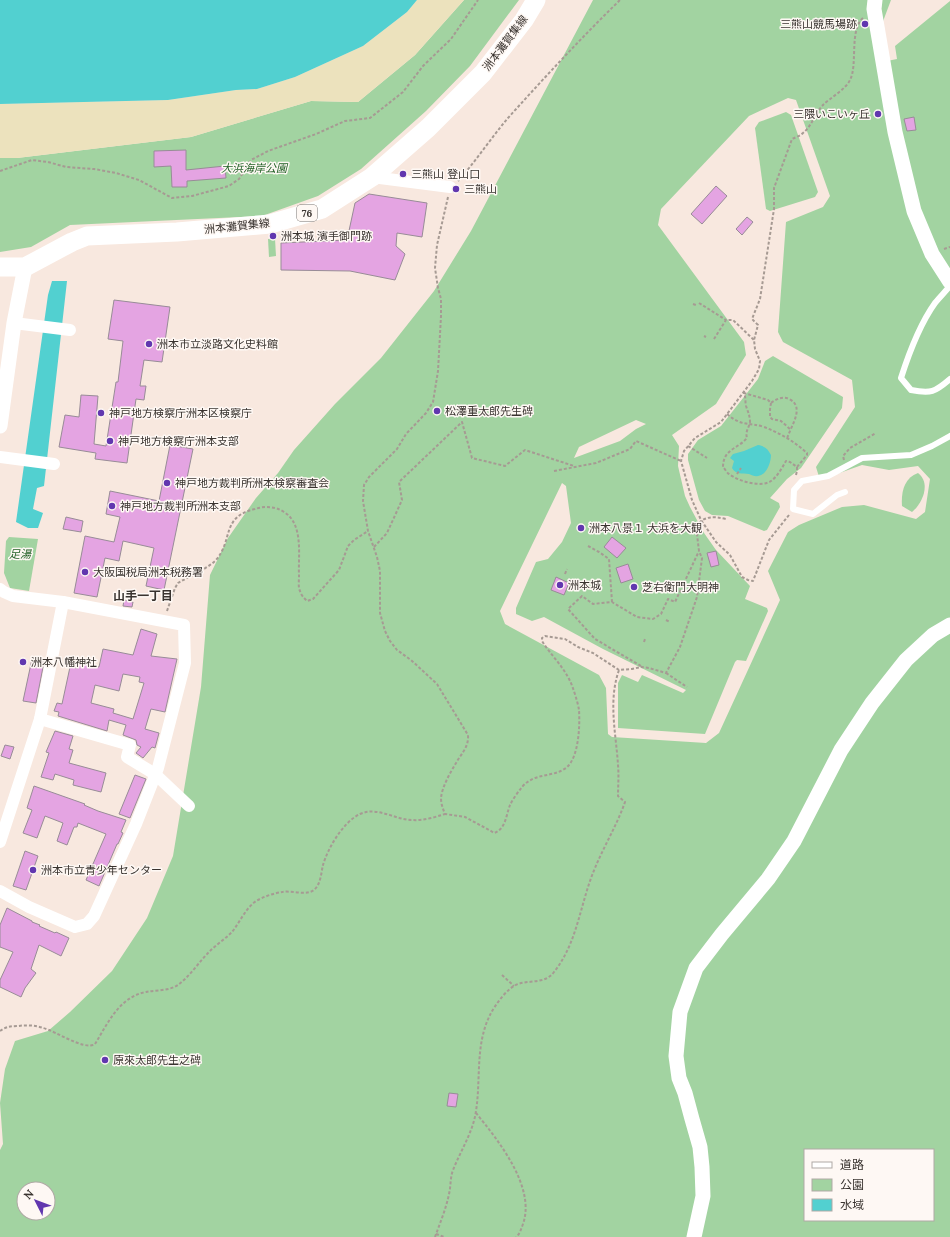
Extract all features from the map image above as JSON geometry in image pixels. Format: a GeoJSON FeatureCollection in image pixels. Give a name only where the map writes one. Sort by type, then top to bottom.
{"type":"FeatureCollection","features":[{"type":"Feature","properties":{"kind":"main road","name":"洲本灘賀集線"},"geometry":{"type":"LineString","coordinates":[[0,267],[25,267],[72,242],[87,236],[178,232],[270,224],[322,208],[372,177],[428,128],[483,73],[524,20],[534,1]]}},
{"type":"Feature","properties":{"kind":"street"},"geometry":{"type":"LineString","coordinates":[[874,5],[895,132],[914,211],[932,254],[950,282]]}},
{"type":"Feature","properties":{"kind":"street"},"geometry":{"type":"LineString","coordinates":[[372,177],[450,187]]}},
{"type":"Feature","properties":{"kind":"street"},"geometry":{"type":"LineString","coordinates":[[0,426],[14,323],[25,267]]}},
{"type":"Feature","properties":{"kind":"street"},"geometry":{"type":"LineString","coordinates":[[14,323],[70,330]]}},
{"type":"Feature","properties":{"kind":"street"},"geometry":{"type":"LineString","coordinates":[[0,457],[54,464]]}},
{"type":"Feature","properties":{"kind":"street"},"geometry":{"type":"LineString","coordinates":[[0,588],[4,592],[13,596],[63,602],[184,625],[185,663],[158,768],[136,824],[94,916],[87,924],[75,928],[29,907],[0,891]]}},
{"type":"Feature","properties":{"kind":"street"},"geometry":{"type":"LineString","coordinates":[[0,842],[40,719],[63,602]]}},
{"type":"Feature","properties":{"kind":"street"},"geometry":{"type":"LineString","coordinates":[[694,1237],[703,1196],[702,1167],[700,1147],[685,1093],[679,1078],[676,1056],[680,1012],[696,968],[768,879],[794,841],[841,750],[872,704],[906,660],[933,635],[950,625]]}},
{"type":"Feature","properties":{"kind":"street"},"geometry":{"type":"LineString","coordinates":[[40,719],[130,745],[127,757],[155,774],[189,806]]}},
{"type":"Feature","properties":{"kind":"lane"},"geometry":{"type":"LineString","coordinates":[[950,286],[935,303],[920,330],[908,357],[901,378],[911,390],[924,393],[938,389],[950,379]]}},
{"type":"Feature","properties":{"kind":"lane"},"geometry":{"type":"LineString","coordinates":[[845,492],[836,495],[814,514],[793,509],[794,490],[802,481],[828,476],[862,458],[910,454],[932,446],[950,436]]}},
{"type":"Feature","properties":{"kind":"path"},"geometry":{"type":"LineString","coordinates":[[0,172],[32,160],[48,162],[66,167],[94,169],[116,173],[139,180],[172,198],[192,196],[229,186],[239,179],[251,160],[268,151],[316,134],[345,121],[370,118],[403,92],[423,66],[451,39],[478,0]]}},
{"type":"Feature","properties":{"kind":"path"},"geometry":{"type":"LineString","coordinates":[[445,814],[441,798],[456,763],[468,742],[468,735],[437,684],[411,660],[397,650],[390,641],[380,613],[380,571],[368,530],[363,501],[364,486],[369,477],[397,449],[406,434],[430,407],[435,394],[442,316],[441,299],[435,268],[437,245],[450,187],[455,184],[474,164],[507,120],[586,32],[620,0]]}},
{"type":"Feature","properties":{"kind":"path"},"geometry":{"type":"LineString","coordinates":[[793,509],[769,540],[754,581],[748,580],[742,577],[730,555],[716,542],[701,520],[692,500],[681,461],[684,451],[695,438],[720,422],[727,414],[744,393],[759,369],[760,360],[755,349],[754,340],[758,326],[752,319],[760,299],[774,209],[774,188],[792,139],[804,133],[822,106],[850,81],[854,66],[853,48],[856,32],[861,20],[874,5]]}},
{"type":"Feature","properties":{"kind":"path"},"geometry":{"type":"LineString","coordinates":[[700,303],[726,320],[733,320],[754,340]]}},
{"type":"Feature","properties":{"kind":"path"},"geometry":{"type":"LineString","coordinates":[[714,340],[726,320]]}},
{"type":"Feature","properties":{"kind":"path"},"geometry":{"type":"LineString","coordinates":[[744,393],[768,400],[771,403]]}},
{"type":"Feature","properties":{"kind":"path"},"geometry":{"type":"LineString","coordinates":[[744,393],[746,405],[750,413],[750,425],[745,434],[747,438],[730,450],[723,462],[723,467],[729,475],[752,484],[763,484],[770,482],[782,469],[786,461],[797,467],[798,471]]}},
{"type":"Feature","properties":{"kind":"path"},"geometry":{"type":"LineString","coordinates":[[787,439],[797,414],[797,409],[795,404],[789,398],[782,397],[776,399],[771,403],[770,417],[781,421],[790,429]]}},
{"type":"Feature","properties":{"kind":"path"},"geometry":{"type":"LineString","coordinates":[[727,414],[739,422],[764,427],[787,439],[807,453],[807,456],[797,467]]}},
{"type":"Feature","properties":{"kind":"path"},"geometry":{"type":"LineString","coordinates":[[374,547],[387,533],[402,500],[399,482],[462,422],[472,458],[506,466],[525,450],[574,466]]}},
{"type":"Feature","properties":{"kind":"path"},"geometry":{"type":"LineString","coordinates":[[845,467],[843,456],[845,452],[876,433]]}},
{"type":"Feature","properties":{"kind":"path"},"geometry":{"type":"LineString","coordinates":[[554,471],[596,463],[630,449],[636,440],[681,461]]}},
{"type":"Feature","properties":{"kind":"path"},"geometry":{"type":"LineString","coordinates":[[688,446],[707,458]]}},
{"type":"Feature","properties":{"kind":"path"},"geometry":{"type":"LineString","coordinates":[[737,474],[741,468]]}},
{"type":"Feature","properties":{"kind":"path"},"geometry":{"type":"LineString","coordinates":[[164,621],[174,588],[178,583],[214,561],[223,549],[230,527],[235,518],[244,511],[261,507],[280,509],[289,515],[295,523],[298,536],[299,591],[307,601],[313,599],[339,570],[348,546],[368,530]]}},
{"type":"Feature","properties":{"kind":"path"},"geometry":{"type":"LineString","coordinates":[[679,525],[688,529],[696,526],[701,520],[708,517],[726,519]]}},
{"type":"Feature","properties":{"kind":"path"},"geometry":{"type":"LineString","coordinates":[[666,674],[680,647],[697,597],[702,558],[699,551],[696,526]]}},
{"type":"Feature","properties":{"kind":"path"},"geometry":{"type":"LineString","coordinates":[[588,546],[600,552],[609,559],[612,602]]}},
{"type":"Feature","properties":{"kind":"path"},"geometry":{"type":"LineString","coordinates":[[687,687],[666,674],[641,667],[596,639],[568,609],[582,596],[593,604],[612,602],[638,617],[653,619],[661,614],[668,599],[675,602],[699,551]]}},
{"type":"Feature","properties":{"kind":"path"},"geometry":{"type":"LineString","coordinates":[[565,574],[567,569]]}},
{"type":"Feature","properties":{"kind":"path"},"geometry":{"type":"LineString","coordinates":[[666,620],[670,622]]}},
{"type":"Feature","properties":{"kind":"path"},"geometry":{"type":"LineString","coordinates":[[0,1031],[4,1028],[12,1026],[27,1025],[41,1027],[55,1032],[85,1046],[95,1044],[115,1011],[124,1002],[133,996],[145,992],[170,988],[178,985],[210,951],[231,932],[256,901],[282,892],[310,892],[315,889],[319,885],[324,863],[336,837],[357,815],[364,812],[382,812],[412,820],[445,814],[465,817],[494,833],[498,831],[502,828],[510,806],[522,787],[529,781],[540,776],[557,772],[566,767],[574,759],[579,709],[570,680],[544,645],[542,638],[546,636],[565,639],[578,647],[593,653],[619,670],[632,670],[641,667]]}},
{"type":"Feature","properties":{"kind":"path"},"geometry":{"type":"LineString","coordinates":[[444,1237],[435,1236],[450,1193],[451,1176],[467,1139],[476,1113],[479,1091],[481,1044],[489,1016],[497,1004],[514,986],[518,984],[545,980],[564,959],[579,920],[594,870],[626,802],[618,796],[618,766],[613,722],[614,690],[619,670]]}},
{"type":"Feature","properties":{"kind":"path"},"geometry":{"type":"LineString","coordinates":[[502,975],[514,986]]}},
{"type":"Feature","properties":{"kind":"path"},"geometry":{"type":"LineString","coordinates":[[476,1113],[494,1135],[511,1160],[521,1182],[526,1214],[516,1237]]}},
{"type":"Feature","properties":{"kind":"green space","name":"大浜海岸公園"},"geometry":{"type":"Polygon","coordinates":[[[464,0],[519,0],[470,66],[426,111],[361,169],[318,196],[262,216],[70,225],[31,247],[0,252],[0,158],[17,158],[191,137],[311,101],[358,102],[415,55],[464,0]]]}},
{"type":"Feature","properties":{"kind":"green space"},"geometry":{"type":"Polygon","coordinates":[[[593,0],[891,0],[882,24],[887,61],[897,59],[895,46],[950,1],[950,1237],[0,1237],[0,1150],[3,1144],[0,1103],[5,1069],[15,1041],[48,1031],[112,971],[147,918],[173,856],[201,687],[210,575],[228,538],[256,498],[278,473],[294,450],[335,404],[381,358],[434,291],[471,231],[593,0]],[[788,98],[749,116],[661,209],[658,225],[744,342],[746,355],[716,404],[672,435],[679,446],[678,466],[685,496],[704,533],[716,550],[750,586],[745,599],[767,608],[768,611],[746,661],[737,660],[735,662],[705,734],[618,728],[618,683],[622,675],[638,682],[642,675],[683,693],[686,690],[603,649],[544,617],[532,621],[516,614],[516,608],[536,562],[548,559],[562,542],[571,523],[566,486],[562,483],[500,611],[505,624],[599,675],[606,688],[608,734],[612,737],[706,743],[719,733],[780,600],[768,571],[788,532],[799,525],[842,507],[864,505],[916,519],[925,512],[930,479],[918,466],[889,470],[862,465],[820,480],[816,467],[855,407],[852,380],[783,342],[778,332],[786,222],[823,207],[830,196],[796,100],[788,98]],[[636,420],[579,447],[574,458],[620,441],[636,429],[646,424],[636,420]]]}},
{"type":"Feature","properties":{"kind":"green space"},"geometry":{"type":"Polygon","coordinates":[[[786,112],[791,115],[818,192],[815,197],[770,211],[766,209],[755,128],[759,122],[786,112]]]}},
{"type":"Feature","properties":{"kind":"green space"},"geometry":{"type":"Polygon","coordinates":[[[268,239],[275,239],[276,256],[269,257],[268,239]]]}},
{"type":"Feature","properties":{"kind":"green space"},"geometry":{"type":"Polygon","coordinates":[[[773,356],[843,397],[842,408],[801,468],[787,479],[770,498],[779,503],[780,507],[767,530],[764,531],[728,516],[712,515],[705,511],[699,500],[688,460],[688,454],[698,440],[721,426],[758,379],[765,361],[773,356]]]}},
{"type":"Feature","properties":{"kind":"green space"},"geometry":{"type":"Polygon","coordinates":[[[918,473],[922,477],[925,487],[919,504],[912,512],[902,506],[902,496],[904,486],[909,478],[918,473]]]}},
{"type":"Feature","properties":{"kind":"green space","name":"足湯"},"geometry":{"type":"Polygon","coordinates":[[[9,537],[38,539],[29,591],[10,588],[4,573],[6,541],[9,537]]]}},
{"type":"Feature","properties":{"kind":"sand"},"geometry":{"type":"Polygon","coordinates":[[[417,0],[464,0],[415,55],[358,102],[311,101],[191,137],[17,158],[0,158],[0,104],[168,100],[236,90],[257,89],[295,77],[363,46],[407,12],[417,0]]]}},
{"type":"Feature","properties":{"kind":"water"},"geometry":{"type":"Polygon","coordinates":[[[0,0],[417,0],[407,12],[363,46],[295,77],[257,89],[236,90],[168,100],[0,104],[0,0]]]}},
{"type":"Feature","properties":{"kind":"water"},"geometry":{"type":"Polygon","coordinates":[[[52,281],[67,281],[44,486],[37,488],[33,509],[43,513],[38,528],[28,528],[16,522],[48,295],[52,281]]]}},
{"type":"Feature","properties":{"kind":"water"},"geometry":{"type":"Polygon","coordinates":[[[758,445],[766,448],[771,455],[766,471],[761,475],[756,476],[737,473],[732,468],[734,461],[730,458],[733,454],[758,445]]]}},
{"type":"Feature","properties":{"kind":"building"},"geometry":{"type":"Polygon","coordinates":[[[914,117],[916,130],[907,131],[904,119],[914,117]]]}},
{"type":"Feature","properties":{"kind":"building"},"geometry":{"type":"Polygon","coordinates":[[[186,150],[186,170],[225,166],[226,178],[187,181],[187,187],[172,187],[171,166],[154,167],[154,151],[186,150]]]}},
{"type":"Feature","properties":{"kind":"building"},"geometry":{"type":"Polygon","coordinates":[[[716,186],[727,196],[702,224],[691,214],[716,186]]]}},
{"type":"Feature","properties":{"kind":"building"},"geometry":{"type":"Polygon","coordinates":[[[369,194],[427,203],[422,237],[397,233],[396,246],[405,254],[395,280],[350,271],[281,270],[281,243],[347,240],[355,203],[369,194]]]}},
{"type":"Feature","properties":{"kind":"building"},"geometry":{"type":"Polygon","coordinates":[[[747,217],[753,222],[742,235],[736,229],[747,217]]]}},
{"type":"Feature","properties":{"kind":"building"},"geometry":{"type":"Polygon","coordinates":[[[114,300],[170,307],[162,362],[144,360],[140,386],[146,386],[144,400],[136,399],[127,463],[95,459],[96,453],[59,447],[65,415],[79,417],[81,395],[98,396],[94,444],[106,446],[116,382],[118,382],[123,341],[108,339],[114,300]]]}},
{"type":"Feature","properties":{"kind":"building"},"geometry":{"type":"Polygon","coordinates":[[[170,445],[193,449],[164,590],[146,586],[154,548],[123,541],[119,561],[105,558],[97,597],[74,593],[85,536],[114,542],[120,517],[106,514],[110,491],[159,501],[170,445]]]}},
{"type":"Feature","properties":{"kind":"building"},"geometry":{"type":"Polygon","coordinates":[[[66,517],[83,521],[81,532],[63,529],[66,517]]]}},
{"type":"Feature","properties":{"kind":"building"},"geometry":{"type":"Polygon","coordinates":[[[612,537],[626,548],[617,558],[604,547],[612,537]]]}},
{"type":"Feature","properties":{"kind":"building"},"geometry":{"type":"Polygon","coordinates":[[[716,551],[719,565],[711,567],[707,553],[716,551]]]}},
{"type":"Feature","properties":{"kind":"building"},"geometry":{"type":"Polygon","coordinates":[[[628,564],[633,579],[621,583],[616,568],[628,564]]]}},
{"type":"Feature","properties":{"kind":"building"},"geometry":{"type":"Polygon","coordinates":[[[556,577],[569,583],[564,595],[551,590],[556,577]]]}},
{"type":"Feature","properties":{"kind":"building"},"geometry":{"type":"Polygon","coordinates":[[[124,600],[133,602],[132,607],[123,606],[124,600]]]}},
{"type":"Feature","properties":{"kind":"building"},"geometry":{"type":"Polygon","coordinates":[[[141,629],[157,634],[151,656],[177,659],[165,712],[151,709],[145,729],[159,733],[155,748],[152,747],[143,758],[136,753],[141,747],[137,745],[136,740],[123,735],[126,725],[109,720],[107,731],[58,716],[59,712],[54,711],[57,703],[62,704],[70,667],[78,668],[79,663],[99,667],[103,649],[133,655],[141,629]],[[123,674],[119,691],[95,685],[91,703],[114,709],[113,713],[133,719],[144,683],[139,682],[140,677],[123,674]]]}},
{"type":"Feature","properties":{"kind":"building"},"geometry":{"type":"Polygon","coordinates":[[[32,659],[44,662],[36,703],[23,701],[32,659]]]}},
{"type":"Feature","properties":{"kind":"building"},"geometry":{"type":"Polygon","coordinates":[[[55,731],[73,736],[69,749],[73,750],[69,763],[106,773],[101,792],[73,785],[74,780],[55,774],[53,780],[41,777],[49,753],[46,752],[55,731]]]}},
{"type":"Feature","properties":{"kind":"building"},"geometry":{"type":"Polygon","coordinates":[[[5,745],[14,747],[10,759],[1,756],[5,745]]]}},
{"type":"Feature","properties":{"kind":"building"},"geometry":{"type":"Polygon","coordinates":[[[135,775],[146,779],[130,818],[119,814],[135,775]]]}},
{"type":"Feature","properties":{"kind":"building"},"geometry":{"type":"Polygon","coordinates":[[[34,786],[85,804],[84,805],[98,811],[126,820],[121,832],[123,833],[99,886],[86,880],[106,834],[78,823],[77,827],[74,827],[67,845],[57,841],[63,823],[45,816],[37,838],[23,833],[32,810],[27,808],[34,786]]]}},
{"type":"Feature","properties":{"kind":"building"},"geometry":{"type":"Polygon","coordinates":[[[25,851],[38,856],[26,890],[13,886],[25,851]]]}},
{"type":"Feature","properties":{"kind":"building"},"geometry":{"type":"Polygon","coordinates":[[[7,908],[40,925],[39,926],[69,938],[61,956],[39,945],[31,969],[36,973],[25,988],[21,997],[0,987],[0,980],[13,952],[0,947],[0,925],[7,908]]]}},
{"type":"Feature","properties":{"kind":"building"},"geometry":{"type":"Polygon","coordinates":[[[449,1093],[458,1094],[456,1107],[447,1106],[449,1093]]]}},
{"type":"Feature","properties":{"kind":"place","name":"三熊山競馬場跡"},"geometry":{"type":"Point","coordinates":[865,24]}},
{"type":"Feature","properties":{"kind":"place","name":"三隈いこいヶ丘"},"geometry":{"type":"Point","coordinates":[878,114]}},
{"type":"Feature","properties":{"kind":"place","name":"三熊山 登山口"},"geometry":{"type":"Point","coordinates":[403,174]}},
{"type":"Feature","properties":{"kind":"place","name":"三熊山"},"geometry":{"type":"Point","coordinates":[456,189]}},
{"type":"Feature","properties":{"kind":"place","name":"洲本城 濱手御門跡"},"geometry":{"type":"Point","coordinates":[273,236]}},
{"type":"Feature","properties":{"kind":"place","name":"洲本市立淡路文化史料館"},"geometry":{"type":"Point","coordinates":[149,344]}},
{"type":"Feature","properties":{"kind":"place","name":"松澤重太郎先生碑"},"geometry":{"type":"Point","coordinates":[437,411]}},
{"type":"Feature","properties":{"kind":"place","name":"神戸地方検察庁洲本区検察庁"},"geometry":{"type":"Point","coordinates":[101,413]}},
{"type":"Feature","properties":{"kind":"place","name":"神戸地方検察庁洲本支部"},"geometry":{"type":"Point","coordinates":[110,441]}},
{"type":"Feature","properties":{"kind":"place","name":"神戸地方裁判所洲本検察審査会"},"geometry":{"type":"Point","coordinates":[167,483]}},
{"type":"Feature","properties":{"kind":"place","name":"神戸地方裁判所洲本支部"},"geometry":{"type":"Point","coordinates":[112,506]}},
{"type":"Feature","properties":{"kind":"place","name":"洲本八景１ 大浜を大観"},"geometry":{"type":"Point","coordinates":[581,528]}},
{"type":"Feature","properties":{"kind":"place","name":"大阪国税局洲本税務署"},"geometry":{"type":"Point","coordinates":[85,572]}},
{"type":"Feature","properties":{"kind":"place","name":"洲本城"},"geometry":{"type":"Point","coordinates":[560,585]}},
{"type":"Feature","properties":{"kind":"place","name":"芝右衛門大明神"},"geometry":{"type":"Point","coordinates":[634,587]}},
{"type":"Feature","properties":{"kind":"place","name":"洲本八幡神社"},"geometry":{"type":"Point","coordinates":[23,662]}},
{"type":"Feature","properties":{"kind":"place","name":"洲本市立青少年センター"},"geometry":{"type":"Point","coordinates":[33,870]}},
{"type":"Feature","properties":{"kind":"place","name":"原來太郎先生之碑"},"geometry":{"type":"Point","coordinates":[105,1060]}},
{"type":"Feature","properties":{"kind":"district","name":"山手一丁目"},"geometry":{"type":"Point","coordinates":[143,595]}}]}
